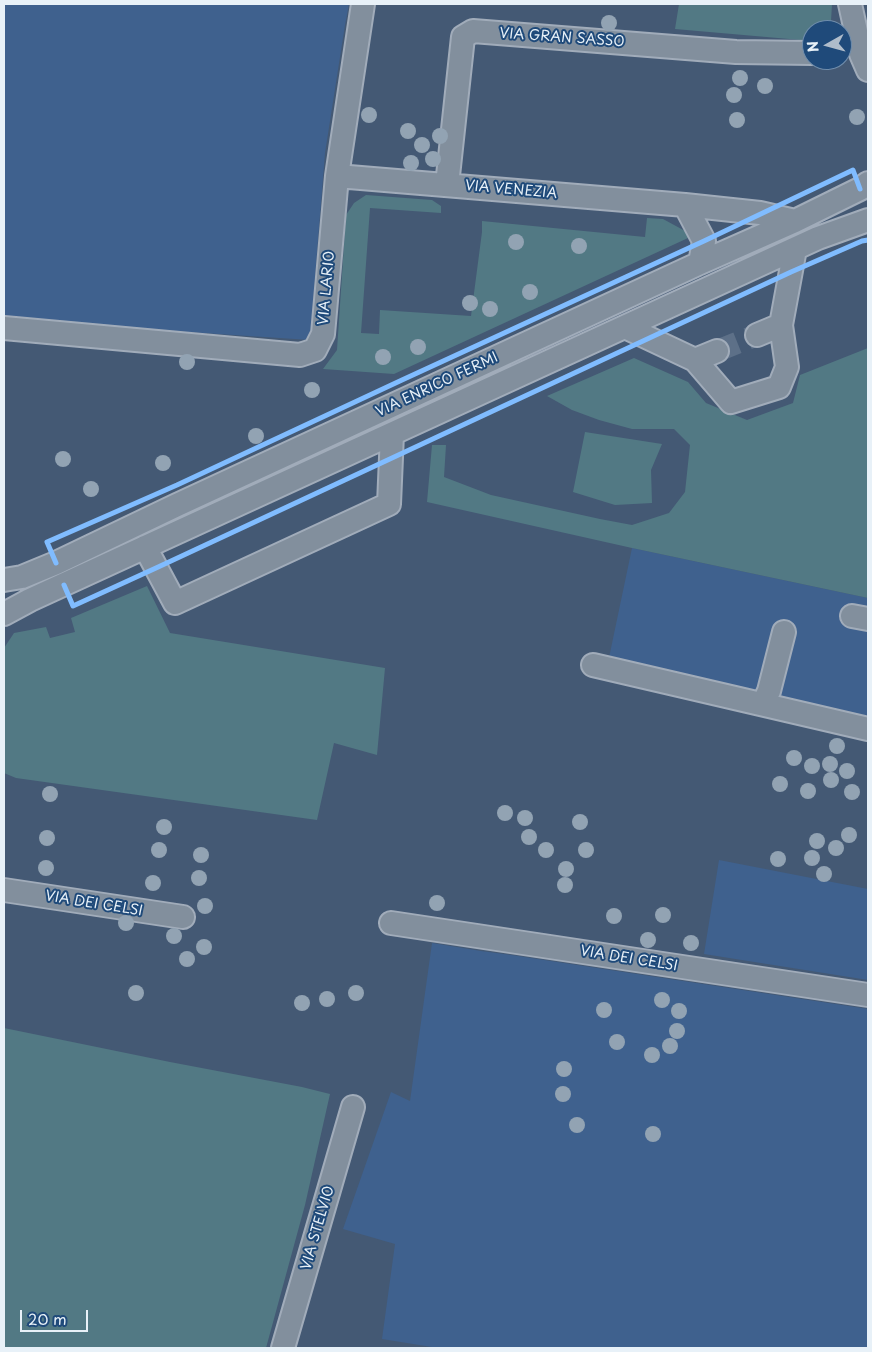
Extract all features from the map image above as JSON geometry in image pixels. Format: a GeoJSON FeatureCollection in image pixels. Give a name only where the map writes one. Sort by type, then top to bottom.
{"type":"FeatureCollection","features":[{"type":"Feature","properties":{"kind":"street","name":"VIA LARIO"},"geometry":{"type":"LineString","coordinates":[[4,328],[300,355],[315,350],[323,334],[337,176],[363,4]]}},
{"type":"Feature","properties":{"kind":"street"},"geometry":{"type":"LineString","coordinates":[[850,4],[857,59]]}},
{"type":"Feature","properties":{"kind":"street","name":"VIA GRAN SASSO"},"geometry":{"type":"LineString","coordinates":[[447,185],[463,37],[473,32],[736,52],[802,53]]}},
{"type":"Feature","properties":{"kind":"street","name":"VIA VENEZIA"},"geometry":{"type":"LineString","coordinates":[[337,176],[686,205],[760,213],[795,221]]}},
{"type":"Feature","properties":{"kind":"street","name":"VIA ENRICO FERMI"},"geometry":{"type":"LineString","coordinates":[[4,580],[22,577],[56,563],[177,505],[700,263],[795,221],[860,189],[868,183]]}},
{"type":"Feature","properties":{"kind":"street"},"geometry":{"type":"LineString","coordinates":[[686,205],[704,241],[700,263]]}},
{"type":"Feature","properties":{"kind":"street","name":"VIA ENRICO FERMI"},"geometry":{"type":"LineString","coordinates":[[4,614],[30,600],[818,238],[868,220]]}},
{"type":"Feature","properties":{"kind":"street"},"geometry":{"type":"LineString","coordinates":[[624,327],[695,360],[731,402],[779,387],[787,367],[781,325],[795,249]]}},
{"type":"Feature","properties":{"kind":"street"},"geometry":{"type":"LineString","coordinates":[[757,335],[781,325]]}},
{"type":"Feature","properties":{"kind":"street"},"geometry":{"type":"LineString","coordinates":[[695,360],[717,351]]}},
{"type":"Feature","properties":{"kind":"street"},"geometry":{"type":"LineString","coordinates":[[145,548],[174,603],[389,504],[392,434]]}},
{"type":"Feature","properties":{"kind":"street"},"geometry":{"type":"LineString","coordinates":[[763,704],[769,691],[784,632]]}},
{"type":"Feature","properties":{"kind":"street"},"geometry":{"type":"LineString","coordinates":[[593,665],[868,729]]}},
{"type":"Feature","properties":{"kind":"street","name":"VIA DEI CELSI"},"geometry":{"type":"LineString","coordinates":[[4,890],[183,917]]}},
{"type":"Feature","properties":{"kind":"street","name":"VIA DEI CELSI"},"geometry":{"type":"LineString","coordinates":[[391,923],[868,995]]}},
{"type":"Feature","properties":{"kind":"street","name":"VIA STELVIO"},"geometry":{"type":"LineString","coordinates":[[283,1348],[353,1107]]}},
{"type":"Feature","properties":{"kind":"shaded area"},"geometry":{"type":"Polygon","coordinates":[[[4,4],[349,4],[325,153],[310,340],[4,320],[4,4]]]}},
{"type":"Feature","properties":{"kind":"shaded area"},"geometry":{"type":"Polygon","coordinates":[[[632,548],[868,598],[868,738],[606,672],[632,548]]]}},
{"type":"Feature","properties":{"kind":"shaded area"},"geometry":{"type":"Polygon","coordinates":[[[719,860],[868,889],[868,980],[704,954],[719,860]]]}},
{"type":"Feature","properties":{"kind":"shaded area"},"geometry":{"type":"Polygon","coordinates":[[[432,943],[868,1009],[868,1348],[438,1348],[382,1339],[395,1244],[343,1229],[391,1092],[410,1101],[432,943]]]}},
{"type":"Feature","properties":{"kind":"green space"},"geometry":{"type":"Polygon","coordinates":[[[679,4],[832,4],[831,20],[802,20],[802,40],[675,29],[679,4]]]}},
{"type":"Feature","properties":{"kind":"green space"},"geometry":{"type":"Polygon","coordinates":[[[366,195],[432,200],[441,206],[441,213],[370,208],[361,333],[379,334],[380,310],[471,316],[482,221],[645,237],[647,218],[663,219],[687,232],[688,238],[394,374],[323,369],[337,350],[346,215],[354,203],[366,195]]]}},
{"type":"Feature","properties":{"kind":"green space"},"geometry":{"type":"Polygon","coordinates":[[[868,348],[868,598],[427,502],[432,445],[446,445],[444,477],[491,495],[632,525],[669,513],[685,492],[690,445],[674,429],[632,429],[572,410],[547,396],[634,358],[688,382],[706,403],[747,420],[793,403],[800,375],[868,348]]]}},
{"type":"Feature","properties":{"kind":"green space"},"geometry":{"type":"Polygon","coordinates":[[[585,432],[662,444],[651,470],[652,503],[615,505],[573,492],[585,432]]]}},
{"type":"Feature","properties":{"kind":"green space"},"geometry":{"type":"Polygon","coordinates":[[[147,586],[170,633],[385,668],[377,755],[334,743],[317,820],[16,778],[4,773],[4,648],[14,633],[46,627],[50,638],[75,632],[71,618],[147,586]]]}},
{"type":"Feature","properties":{"kind":"green space"},"geometry":{"type":"Polygon","coordinates":[[[4,1028],[330,1094],[305,1205],[266,1348],[4,1348],[4,1028]]]}},
{"type":"Feature","properties":{"kind":"tunnel"},"geometry":{"type":"LineString","coordinates":[[717,351],[757,335]]}},
{"type":"Feature","properties":{"kind":"cycle path"},"geometry":{"type":"LineString","coordinates":[[56,563],[47,542],[177,485],[853,170],[860,189]]}},
{"type":"Feature","properties":{"kind":"cycle path"},"geometry":{"type":"LineString","coordinates":[[64,585],[73,606],[791,272],[868,240]]}}]}
